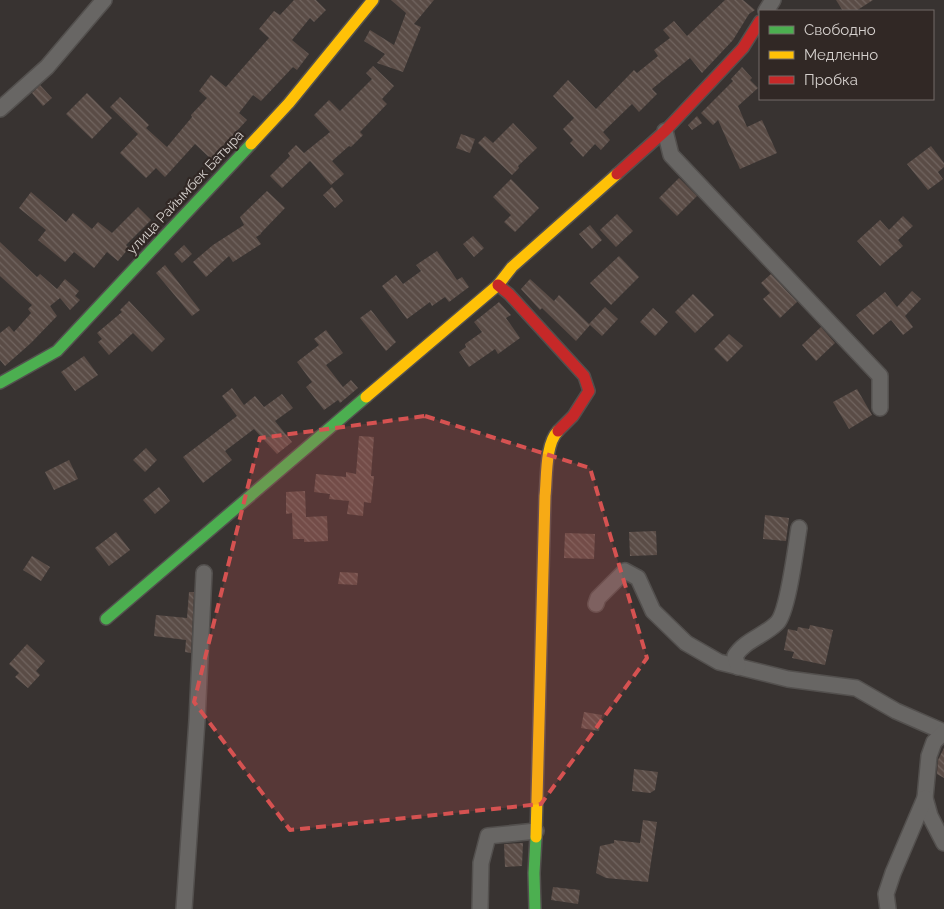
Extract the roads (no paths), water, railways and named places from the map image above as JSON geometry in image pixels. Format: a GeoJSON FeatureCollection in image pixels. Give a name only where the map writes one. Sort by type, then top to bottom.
{"type":"FeatureCollection","features":[{"type":"Feature","properties":{"kind":"street"},"geometry":{"type":"LineString","coordinates":[[0,110],[47,67],[104,0]]}},
{"type":"Feature","properties":{"kind":"street","name":"улица Райымбек Батыра"},"geometry":{"type":"LineString","coordinates":[[0,383],[56,351],[289,103],[373,0]]}},
{"type":"Feature","properties":{"kind":"street"},"geometry":{"type":"LineString","coordinates":[[106,619],[498,285],[512,267],[665,131],[743,48],[759,23]]}},
{"type":"Feature","properties":{"kind":"street"},"geometry":{"type":"LineString","coordinates":[[665,131],[671,155],[880,376],[880,408]]}},
{"type":"Feature","properties":{"kind":"street"},"geometry":{"type":"LineString","coordinates":[[498,285],[509,294],[584,376],[589,391],[573,416],[554,435],[549,450],[544,524],[534,873],[535,909]]}},
{"type":"Feature","properties":{"kind":"street"},"geometry":{"type":"LineString","coordinates":[[738,668],[735,656],[740,648],[779,622],[788,594],[799,528]]}},
{"type":"Feature","properties":{"kind":"street"},"geometry":{"type":"LineString","coordinates":[[596,604],[598,598],[625,571],[638,578],[654,611],[686,643],[719,662],[738,668],[788,678],[856,688],[896,711],[944,732],[934,742],[929,756],[925,798],[888,887],[886,894],[888,909]]}},
{"type":"Feature","properties":{"kind":"street"},"geometry":{"type":"LineString","coordinates":[[184,909],[197,720],[204,573]]}},
{"type":"Feature","properties":{"kind":"street"},"geometry":{"type":"LineString","coordinates":[[925,798],[930,816],[944,843]]}},
{"type":"Feature","properties":{"kind":"street"},"geometry":{"type":"LineString","coordinates":[[480,909],[482,863],[488,836],[536,831]]}}]}
